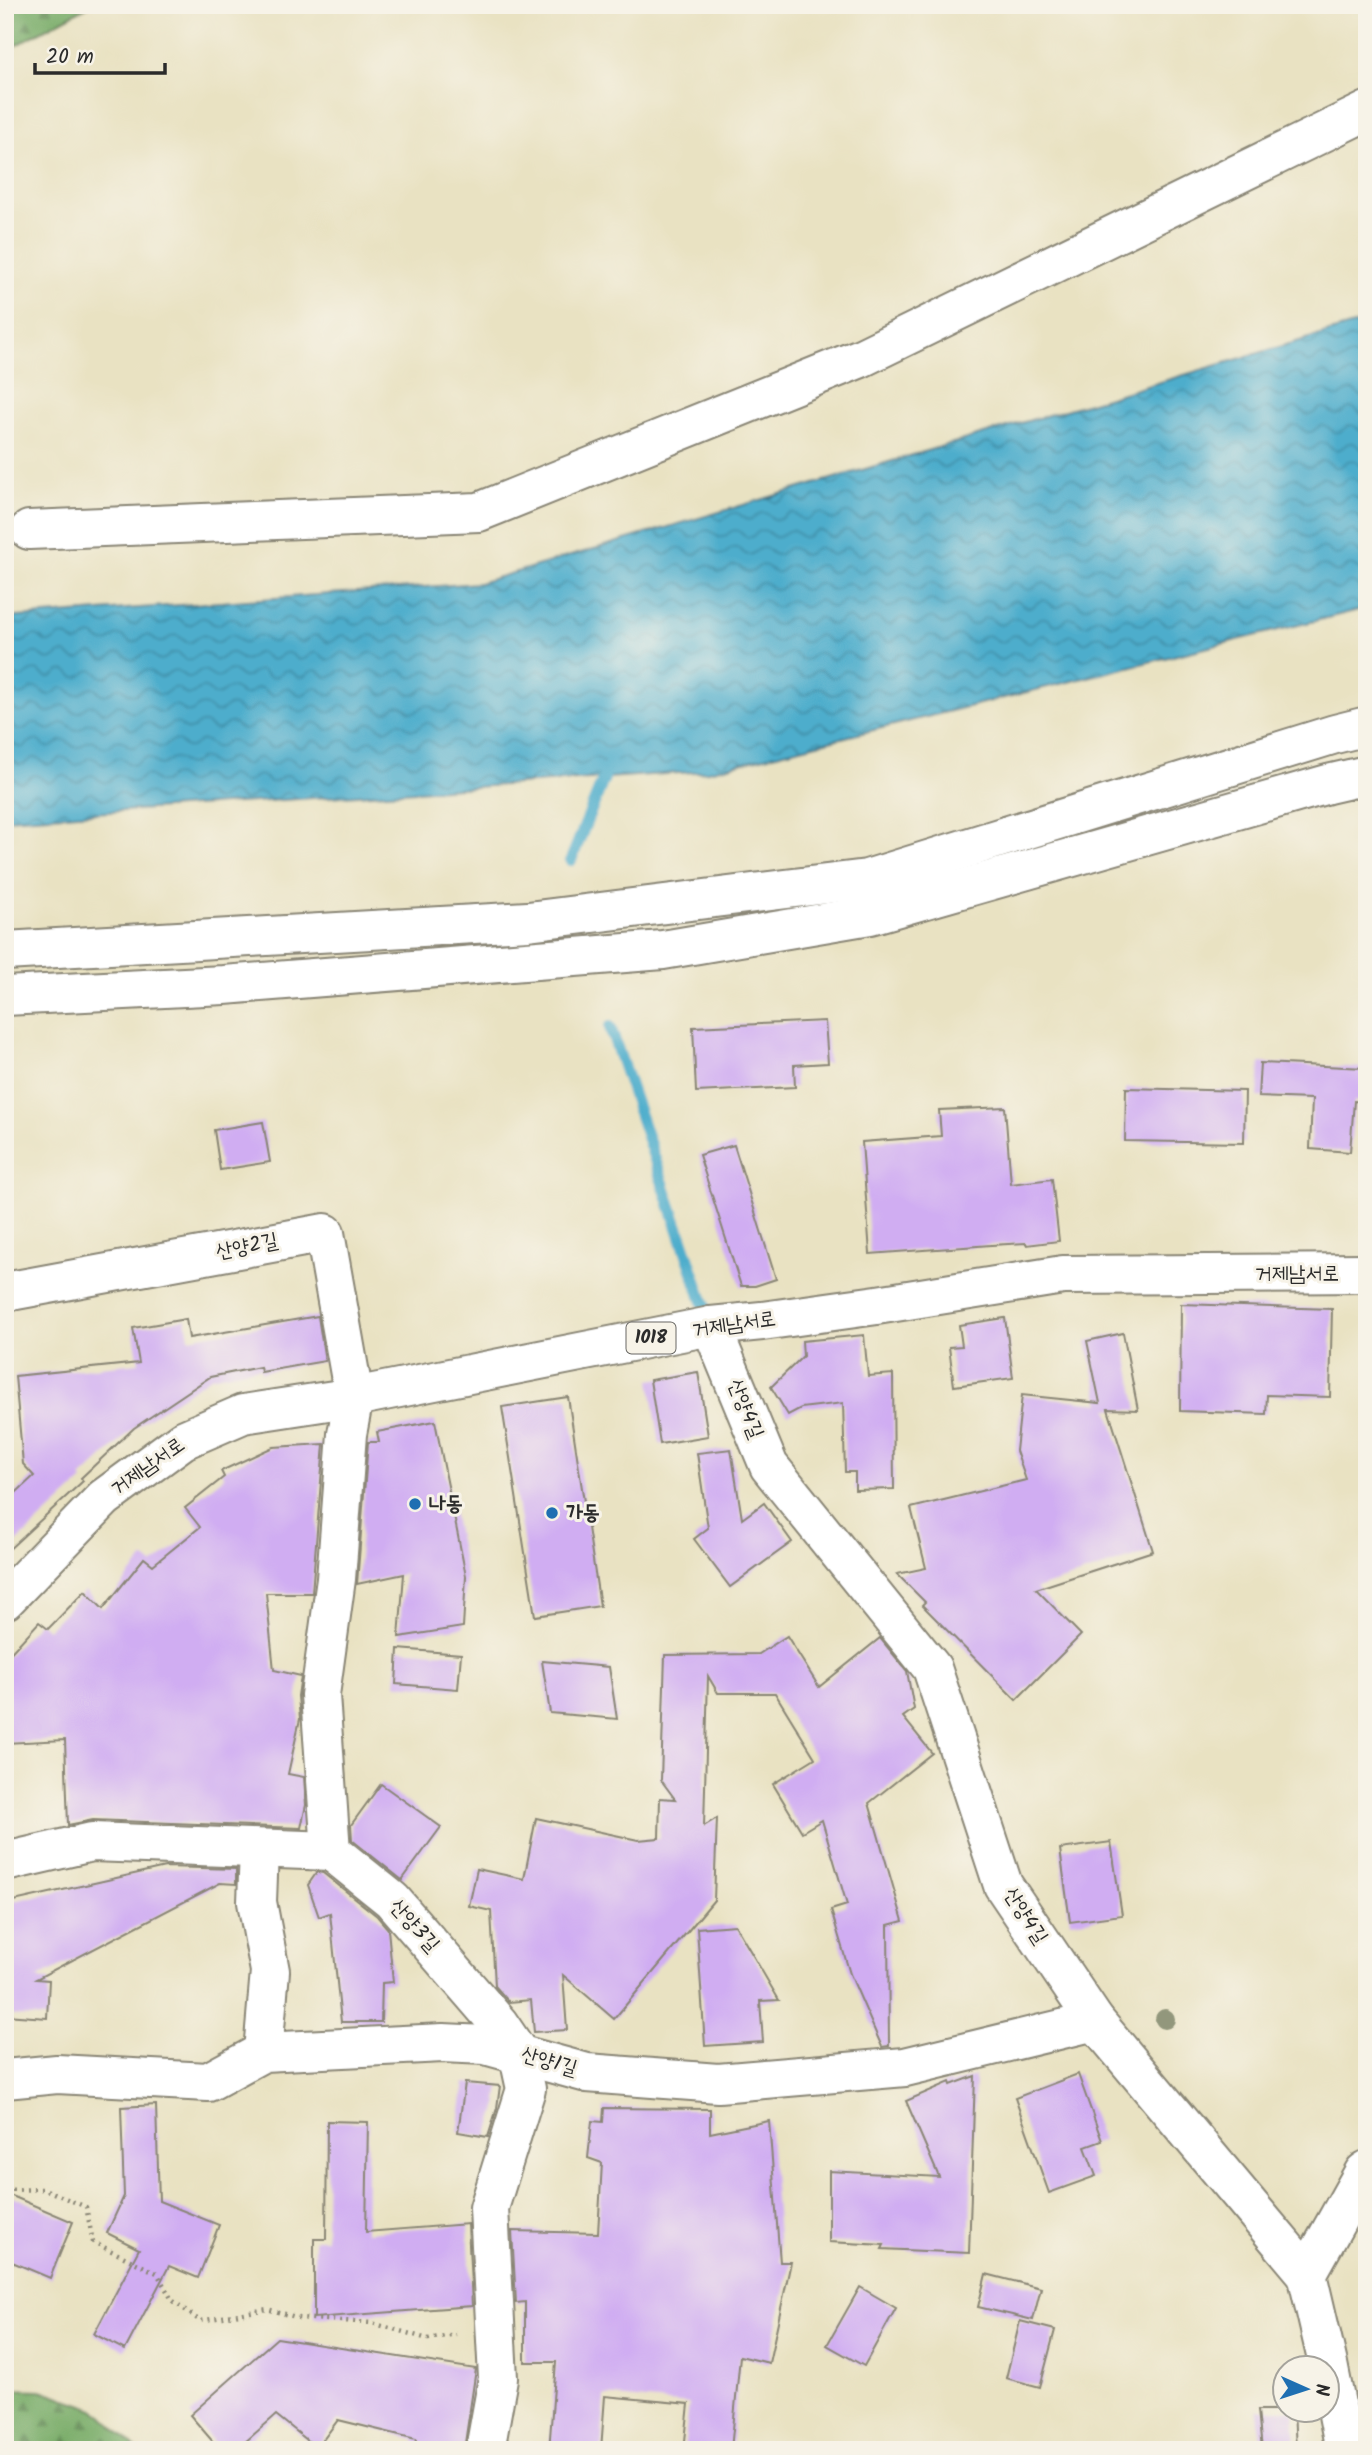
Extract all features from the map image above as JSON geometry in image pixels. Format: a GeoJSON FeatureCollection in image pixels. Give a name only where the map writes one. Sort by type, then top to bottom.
{"type":"FeatureCollection","features":[{"type":"Feature","properties":{"kind":"street"},"geometry":{"type":"LineString","coordinates":[[29,530],[479,512],[861,358],[1367,111]]}},
{"type":"Feature","properties":{"kind":"street"},"geometry":{"type":"LineString","coordinates":[[5,951],[528,921],[867,879],[1367,726]]}},
{"type":"Feature","properties":{"kind":"street"},"geometry":{"type":"LineString","coordinates":[[5,996],[224,985],[663,950],[870,915],[1367,775]]}},
{"type":"Feature","properties":{"kind":"street","name":"산양2길"},"geometry":{"type":"LineString","coordinates":[[5,1292],[325,1233],[355,1397]]}},
{"type":"Feature","properties":{"kind":"street","name":"거제남서로"},"geometry":{"type":"LineString","coordinates":[[5,1600],[104,1498],[183,1440],[243,1414],[355,1397],[711,1326],[864,1307],[1063,1275],[1367,1273]]}},
{"type":"Feature","properties":{"kind":"street","name":"산양4길"},"geometry":{"type":"LineString","coordinates":[[711,1326],[769,1465],[932,1668],[1003,1885],[1095,2021],[1307,2274],[1345,2450]]}},
{"type":"Feature","properties":{"kind":"street"},"geometry":{"type":"LineString","coordinates":[[5,1862],[92,1842],[331,1851],[320,1695],[336,1579],[347,1434],[355,1397]]}},
{"type":"Feature","properties":{"kind":"street"},"geometry":{"type":"LineString","coordinates":[[259,1849],[257,1902],[270,1970],[263,2052]]}},
{"type":"Feature","properties":{"kind":"street","name":"산양3길"},"geometry":{"type":"LineString","coordinates":[[331,1851],[391,1900],[499,2024],[518,2052],[526,2089],[489,2208],[498,2378],[485,2450]]}},
{"type":"Feature","properties":{"kind":"street","name":"산양1길"},"geometry":{"type":"LineString","coordinates":[[5,2079],[57,2074],[208,2082],[263,2052],[443,2043],[485,2045],[587,2073],[718,2082],[905,2067],[1095,2021]]}},
{"type":"Feature","properties":{"kind":"street"},"geometry":{"type":"LineString","coordinates":[[1307,2274],[1367,2170]]}},
{"type":"Feature","properties":{"kind":"path"},"geometry":{"type":"LineString","coordinates":[[5,2190],[44,2189],[86,2207],[93,2242],[156,2273],[172,2301],[200,2321],[267,2309],[299,2318],[372,2323],[428,2339],[495,2327]]}},
{"type":"Feature","properties":{"kind":"green space"},"geometry":{"type":"Polygon","coordinates":[[[5,5],[90,5],[5,51],[5,5]]]}},
{"type":"Feature","properties":{"kind":"green space"},"geometry":{"type":"Polygon","coordinates":[[[5,2389],[41,2390],[95,2409],[138,2450],[10,2450],[5,2427],[5,2389]]]}},
{"type":"Feature","properties":{"kind":"water"},"geometry":{"type":"Polygon","coordinates":[[[1367,321],[1367,608],[708,771],[5,819],[5,618],[479,583],[1367,321]]]}},
{"type":"Feature","properties":{"kind":"building"},"geometry":{"type":"Polygon","coordinates":[[[825,1021],[828,1063],[794,1065],[795,1087],[696,1092],[693,1027],[825,1021]]]}},
{"type":"Feature","properties":{"kind":"building"},"geometry":{"type":"Polygon","coordinates":[[[1260,1063],[1365,1068],[1364,1102],[1354,1101],[1350,1152],[1310,1149],[1312,1099],[1258,1097],[1260,1063]]]}},
{"type":"Feature","properties":{"kind":"building"},"geometry":{"type":"Polygon","coordinates":[[[1126,1088],[1245,1091],[1244,1143],[1125,1141],[1126,1088]]]}},
{"type":"Feature","properties":{"kind":"building"},"geometry":{"type":"Polygon","coordinates":[[[1005,1107],[1011,1184],[1052,1179],[1059,1241],[870,1254],[862,1142],[941,1136],[939,1110],[1005,1107]]]}},
{"type":"Feature","properties":{"kind":"building"},"geometry":{"type":"Polygon","coordinates":[[[263,1122],[270,1162],[220,1170],[214,1130],[263,1122]]]}},
{"type":"Feature","properties":{"kind":"building"},"geometry":{"type":"Polygon","coordinates":[[[734,1145],[776,1279],[755,1286],[741,1286],[699,1155],[734,1145]]]}},
{"type":"Feature","properties":{"kind":"building"},"geometry":{"type":"Polygon","coordinates":[[[1181,1304],[1332,1309],[1330,1397],[1267,1395],[1266,1414],[1180,1411],[1181,1304]]]}},
{"type":"Feature","properties":{"kind":"building"},"geometry":{"type":"Polygon","coordinates":[[[318,1316],[325,1361],[261,1372],[260,1367],[210,1377],[134,1428],[81,1478],[83,1481],[5,1553],[5,1503],[34,1476],[23,1464],[15,1376],[139,1363],[133,1328],[186,1319],[189,1338],[318,1316]]]}},
{"type":"Feature","properties":{"kind":"building"},"geometry":{"type":"Polygon","coordinates":[[[1005,1318],[1013,1378],[954,1386],[949,1347],[962,1346],[959,1325],[1005,1318]]]}},
{"type":"Feature","properties":{"kind":"building"},"geometry":{"type":"Polygon","coordinates":[[[1123,1333],[1138,1410],[1108,1409],[1153,1551],[1036,1589],[1081,1635],[1016,1700],[922,1605],[925,1602],[897,1574],[926,1568],[911,1508],[1026,1480],[1016,1451],[1022,1395],[1100,1403],[1087,1341],[1123,1333]]]}},
{"type":"Feature","properties":{"kind":"building"},"geometry":{"type":"Polygon","coordinates":[[[864,1335],[868,1376],[893,1374],[894,1489],[855,1490],[855,1472],[845,1472],[843,1403],[801,1408],[788,1415],[771,1387],[803,1356],[802,1341],[864,1335]]]}},
{"type":"Feature","properties":{"kind":"building"},"geometry":{"type":"Polygon","coordinates":[[[698,1372],[708,1436],[660,1444],[650,1380],[698,1372]]]}},
{"type":"Feature","properties":{"kind":"building","name":"가동"},"geometry":{"type":"Polygon","coordinates":[[[568,1397],[600,1606],[535,1616],[502,1407],[568,1397]]]}},
{"type":"Feature","properties":{"kind":"building","name":"나동"},"geometry":{"type":"Polygon","coordinates":[[[435,1421],[466,1576],[463,1627],[399,1637],[404,1574],[357,1584],[368,1442],[379,1442],[377,1432],[435,1421]]]}},
{"type":"Feature","properties":{"kind":"building"},"geometry":{"type":"Polygon","coordinates":[[[324,1444],[312,1593],[266,1593],[274,1670],[301,1676],[298,1696],[300,1719],[288,1774],[304,1777],[306,1805],[301,1828],[93,1820],[68,1825],[65,1740],[5,1743],[5,1659],[39,1622],[48,1629],[85,1591],[103,1609],[144,1558],[153,1565],[200,1527],[185,1508],[224,1477],[221,1471],[273,1447],[324,1444]]]}},
{"type":"Feature","properties":{"kind":"building"},"geometry":{"type":"Polygon","coordinates":[[[731,1449],[742,1519],[764,1503],[792,1542],[730,1587],[694,1539],[708,1528],[697,1453],[731,1449]]]}},
{"type":"Feature","properties":{"kind":"building"},"geometry":{"type":"Polygon","coordinates":[[[787,1636],[819,1687],[880,1638],[907,1671],[914,1709],[903,1717],[932,1753],[869,1803],[903,1921],[888,1925],[889,2046],[882,2047],[850,1974],[831,1910],[847,1905],[822,1820],[802,1832],[773,1784],[815,1758],[775,1693],[718,1693],[708,1676],[704,1826],[717,1818],[714,1900],[614,2019],[563,1975],[567,2030],[534,2032],[531,2000],[509,2002],[495,1986],[491,1911],[469,1906],[477,1869],[524,1879],[536,1818],[638,1840],[659,1838],[660,1798],[675,1799],[661,1780],[665,1655],[759,1654],[787,1636]]]}},
{"type":"Feature","properties":{"kind":"building"},"geometry":{"type":"Polygon","coordinates":[[[398,1649],[461,1654],[458,1689],[396,1684],[398,1649]]]}},
{"type":"Feature","properties":{"kind":"building"},"geometry":{"type":"Polygon","coordinates":[[[542,1661],[609,1667],[617,1719],[550,1713],[542,1661]]]}},
{"type":"Feature","properties":{"kind":"building"},"geometry":{"type":"Polygon","coordinates":[[[381,1784],[441,1827],[402,1880],[352,1840],[351,1825],[381,1784]]]}},
{"type":"Feature","properties":{"kind":"building"},"geometry":{"type":"Polygon","coordinates":[[[1111,1842],[1122,1915],[1070,1922],[1060,1849],[1111,1842]]]}},
{"type":"Feature","properties":{"kind":"building"},"geometry":{"type":"Polygon","coordinates":[[[165,1867],[236,1869],[236,1884],[220,1883],[36,1979],[49,1980],[47,2018],[5,2015],[5,1903],[165,1867]]]}},
{"type":"Feature","properties":{"kind":"building"},"geometry":{"type":"Polygon","coordinates":[[[317,1872],[323,1873],[377,1916],[388,1929],[393,1982],[382,1983],[381,2022],[341,2022],[330,1913],[319,1917],[308,1885],[317,1872]]]}},
{"type":"Feature","properties":{"kind":"building"},"geometry":{"type":"Polygon","coordinates":[[[735,1925],[779,2000],[760,2001],[763,2042],[705,2046],[697,1928],[735,1925]]]}},
{"type":"Feature","properties":{"kind":"building"},"geometry":{"type":"Polygon","coordinates":[[[1078,2074],[1102,2141],[1085,2147],[1096,2176],[1049,2193],[1015,2098],[1078,2074]]]}},
{"type":"Feature","properties":{"kind":"building"},"geometry":{"type":"Polygon","coordinates":[[[975,2076],[969,2253],[882,2249],[884,2245],[829,2242],[829,2171],[939,2177],[906,2101],[950,2082],[951,2085],[975,2076]]]}},
{"type":"Feature","properties":{"kind":"building"},"geometry":{"type":"Polygon","coordinates":[[[465,2083],[500,2086],[497,2108],[488,2137],[458,2132],[465,2083]]]}},
{"type":"Feature","properties":{"kind":"building"},"geometry":{"type":"Polygon","coordinates":[[[156,2105],[159,2201],[219,2225],[198,2278],[169,2266],[125,2350],[94,2334],[139,2249],[107,2233],[124,2196],[121,2107],[156,2105]]]}},
{"type":"Feature","properties":{"kind":"building"},"geometry":{"type":"Polygon","coordinates":[[[604,2108],[710,2109],[710,2133],[769,2121],[780,2262],[791,2262],[769,2363],[740,2356],[731,2450],[684,2450],[689,2404],[605,2396],[601,2450],[549,2450],[556,2362],[525,2362],[525,2302],[516,2303],[512,2231],[598,2233],[602,2163],[588,2158],[592,2121],[603,2122],[604,2108]]]}},
{"type":"Feature","properties":{"kind":"building"},"geometry":{"type":"Polygon","coordinates":[[[327,2121],[368,2122],[366,2232],[468,2224],[472,2306],[314,2318],[314,2239],[326,2239],[327,2121]]]}},
{"type":"Feature","properties":{"kind":"building"},"geometry":{"type":"Polygon","coordinates":[[[5,2193],[73,2222],[50,2278],[5,2259],[5,2193]]]}},
{"type":"Feature","properties":{"kind":"building"},"geometry":{"type":"Polygon","coordinates":[[[986,2274],[1041,2288],[1033,2320],[978,2307],[986,2274]]]}},
{"type":"Feature","properties":{"kind":"building"},"geometry":{"type":"Polygon","coordinates":[[[860,2287],[896,2308],[864,2366],[827,2345],[860,2287]]]}},
{"type":"Feature","properties":{"kind":"building"},"geometry":{"type":"Polygon","coordinates":[[[1020,2321],[1055,2330],[1040,2387],[1006,2378],[1020,2321]]]}},
{"type":"Feature","properties":{"kind":"building"},"geometry":{"type":"Polygon","coordinates":[[[277,2338],[476,2369],[464,2450],[415,2444],[416,2439],[338,2420],[317,2448],[276,2415],[236,2450],[220,2450],[190,2415],[277,2338]]]}},
{"type":"Feature","properties":{"kind":"building"},"geometry":{"type":"Polygon","coordinates":[[[1258,2410],[1270,2410],[1270,2424],[1295,2424],[1296,2450],[1262,2450],[1258,2410]]]}},
{"type":"Feature","properties":{"kind":"waterway"},"geometry":{"type":"LineString","coordinates":[[571,860],[610,763]]}},
{"type":"Feature","properties":{"kind":"waterway"},"geometry":{"type":"LineString","coordinates":[[610,1027],[710,1322]]}},
{"type":"Feature","properties":{"kind":"place","name":"나동"},"geometry":{"type":"Point","coordinates":[415,1504]}},
{"type":"Feature","properties":{"kind":"place","name":"가동"},"geometry":{"type":"Point","coordinates":[552,1513]}}]}
